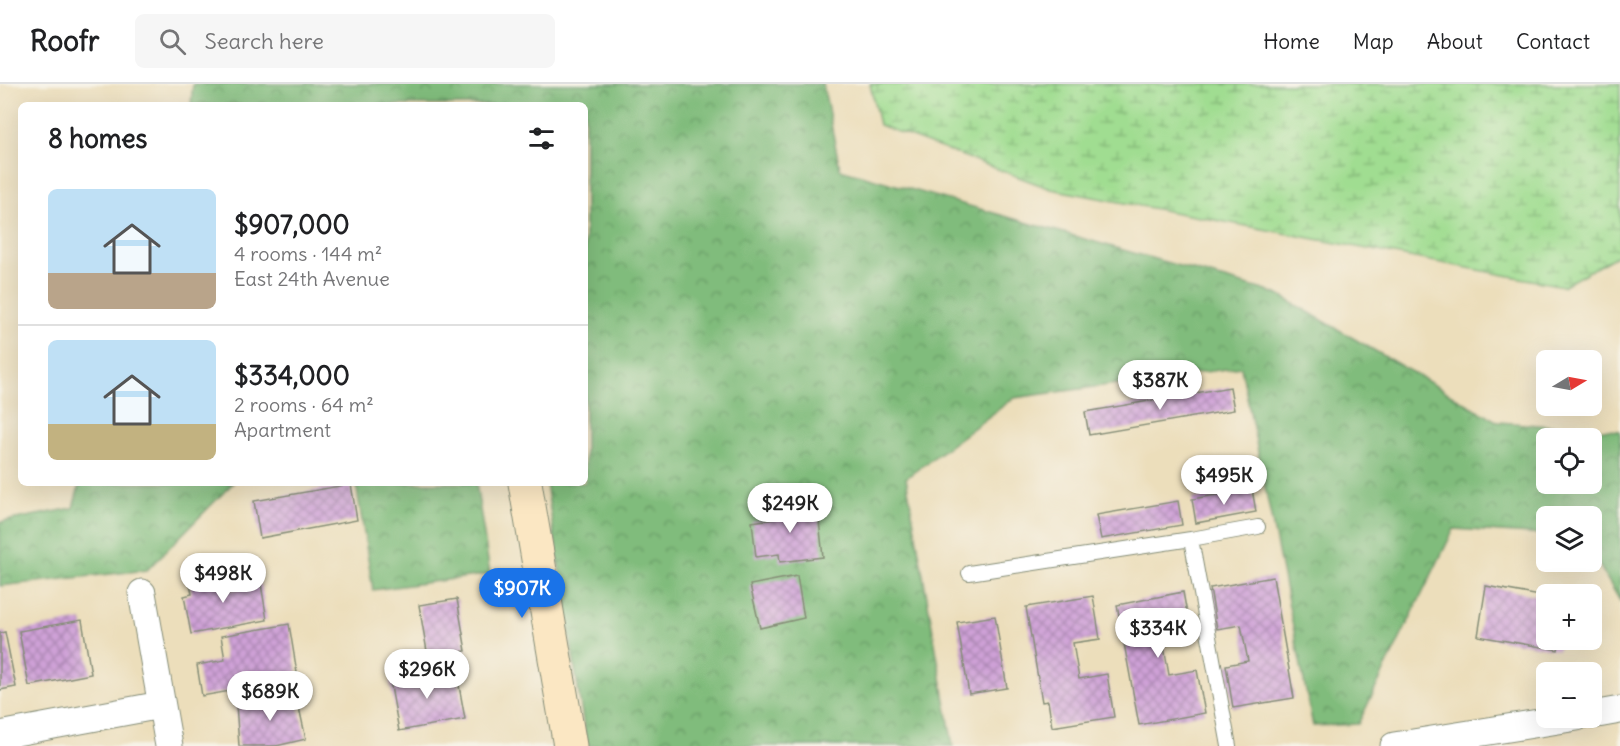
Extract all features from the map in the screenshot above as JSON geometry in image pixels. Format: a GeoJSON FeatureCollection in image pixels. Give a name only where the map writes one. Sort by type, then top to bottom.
{"type":"FeatureCollection","features":[{"type":"Feature","properties":{"kind":"street"},"geometry":{"type":"LineString","coordinates":[[526,486],[570,746]]}},
{"type":"Feature","properties":{"kind":"street"},"geometry":{"type":"LineString","coordinates":[[141,593],[169,746]]}},
{"type":"Feature","properties":{"kind":"street"},"geometry":{"type":"LineString","coordinates":[[0,735],[161,705]]}},
{"type":"Feature","properties":{"kind":"street"},"geometry":{"type":"LineString","coordinates":[[1602,713],[1620,710]]}},
{"type":"Feature","properties":{"kind":"street"},"geometry":{"type":"LineString","coordinates":[[1394,746],[1536,723]]}},
{"type":"Feature","properties":{"kind":"lane"},"geometry":{"type":"LineString","coordinates":[[969,573],[1258,527]]}},
{"type":"Feature","properties":{"kind":"lane"},"geometry":{"type":"LineString","coordinates":[[1191,538],[1229,746]]}},
{"type":"Feature","properties":{"kind":"green space"},"geometry":{"type":"Polygon","coordinates":[[[193,84],[823,84],[840,169],[1277,294],[1498,422],[1579,428],[1536,428],[1536,494],[1602,494],[1602,430],[1620,431],[1620,601],[1602,570],[1602,506],[1536,506],[1536,534],[1454,529],[1358,724],[1313,726],[1241,367],[1014,398],[906,478],[953,746],[587,746],[546,486],[588,486],[588,102],[191,102],[193,84]]]}},
{"type":"Feature","properties":{"kind":"green space"},"geometry":{"type":"Polygon","coordinates":[[[870,84],[1620,84],[1620,254],[1563,286],[1051,189],[879,125],[870,84]]]}},
{"type":"Feature","properties":{"kind":"green space"},"geometry":{"type":"Polygon","coordinates":[[[79,486],[230,486],[147,570],[0,586],[0,522],[73,508],[79,486]]]}},
{"type":"Feature","properties":{"kind":"green space"},"geometry":{"type":"Polygon","coordinates":[[[356,486],[476,486],[490,574],[373,590],[356,486]]]}},
{"type":"Feature","properties":{"kind":"building"},"geometry":{"type":"Polygon","coordinates":[[[1230,387],[1234,410],[1089,435],[1085,412],[1230,387]]]}},
{"type":"Feature","properties":{"kind":"building"},"geometry":{"type":"Polygon","coordinates":[[[351,486],[357,520],[260,538],[254,501],[351,486]]]}},
{"type":"Feature","properties":{"kind":"building"},"geometry":{"type":"Polygon","coordinates":[[[1252,489],[1256,512],[1196,523],[1192,499],[1252,489]]]}},
{"type":"Feature","properties":{"kind":"building"},"geometry":{"type":"Polygon","coordinates":[[[1178,501],[1182,525],[1101,539],[1096,515],[1178,501]]]}},
{"type":"Feature","properties":{"kind":"building"},"geometry":{"type":"Polygon","coordinates":[[[817,502],[823,557],[780,562],[779,554],[756,557],[752,522],[773,519],[771,510],[817,502]]]}},
{"type":"Feature","properties":{"kind":"building"},"geometry":{"type":"Polygon","coordinates":[[[228,573],[231,590],[261,584],[267,620],[191,634],[184,596],[192,594],[189,580],[228,573]]]}},
{"type":"Feature","properties":{"kind":"building"},"geometry":{"type":"Polygon","coordinates":[[[797,576],[804,618],[760,628],[750,585],[797,576]]]}},
{"type":"Feature","properties":{"kind":"building"},"geometry":{"type":"Polygon","coordinates":[[[1273,577],[1294,698],[1233,708],[1226,665],[1248,661],[1241,625],[1217,629],[1210,588],[1273,577]]]}},
{"type":"Feature","properties":{"kind":"building"},"geometry":{"type":"Polygon","coordinates":[[[1486,586],[1536,595],[1536,646],[1478,636],[1486,586]]]}},
{"type":"Feature","properties":{"kind":"building"},"geometry":{"type":"Polygon","coordinates":[[[1183,592],[1191,635],[1163,641],[1169,675],[1197,670],[1205,713],[1139,725],[1117,605],[1183,592]]]}},
{"type":"Feature","properties":{"kind":"building"},"geometry":{"type":"Polygon","coordinates":[[[1093,596],[1100,639],[1073,643],[1079,679],[1107,674],[1114,717],[1052,727],[1048,701],[1042,702],[1026,607],[1093,596]]]}},
{"type":"Feature","properties":{"kind":"building"},"geometry":{"type":"Polygon","coordinates":[[[457,599],[466,651],[428,657],[419,605],[457,599]]]}},
{"type":"Feature","properties":{"kind":"building"},"geometry":{"type":"Polygon","coordinates":[[[995,616],[1007,688],[969,694],[957,622],[995,616]]]}},
{"type":"Feature","properties":{"kind":"building"},"geometry":{"type":"Polygon","coordinates":[[[82,620],[91,674],[29,686],[19,631],[82,620]]]}},
{"type":"Feature","properties":{"kind":"building"},"geometry":{"type":"Polygon","coordinates":[[[289,624],[298,679],[202,696],[197,665],[225,660],[221,636],[289,624]]]}},
{"type":"Feature","properties":{"kind":"building"},"geometry":{"type":"Polygon","coordinates":[[[5,632],[16,687],[0,690],[0,633],[5,632]]]}},
{"type":"Feature","properties":{"kind":"building"},"geometry":{"type":"Polygon","coordinates":[[[456,669],[465,719],[399,731],[390,681],[456,669]]]}},
{"type":"Feature","properties":{"kind":"building"},"geometry":{"type":"Polygon","coordinates":[[[296,694],[306,739],[276,746],[239,746],[236,704],[296,694]]]}}]}
